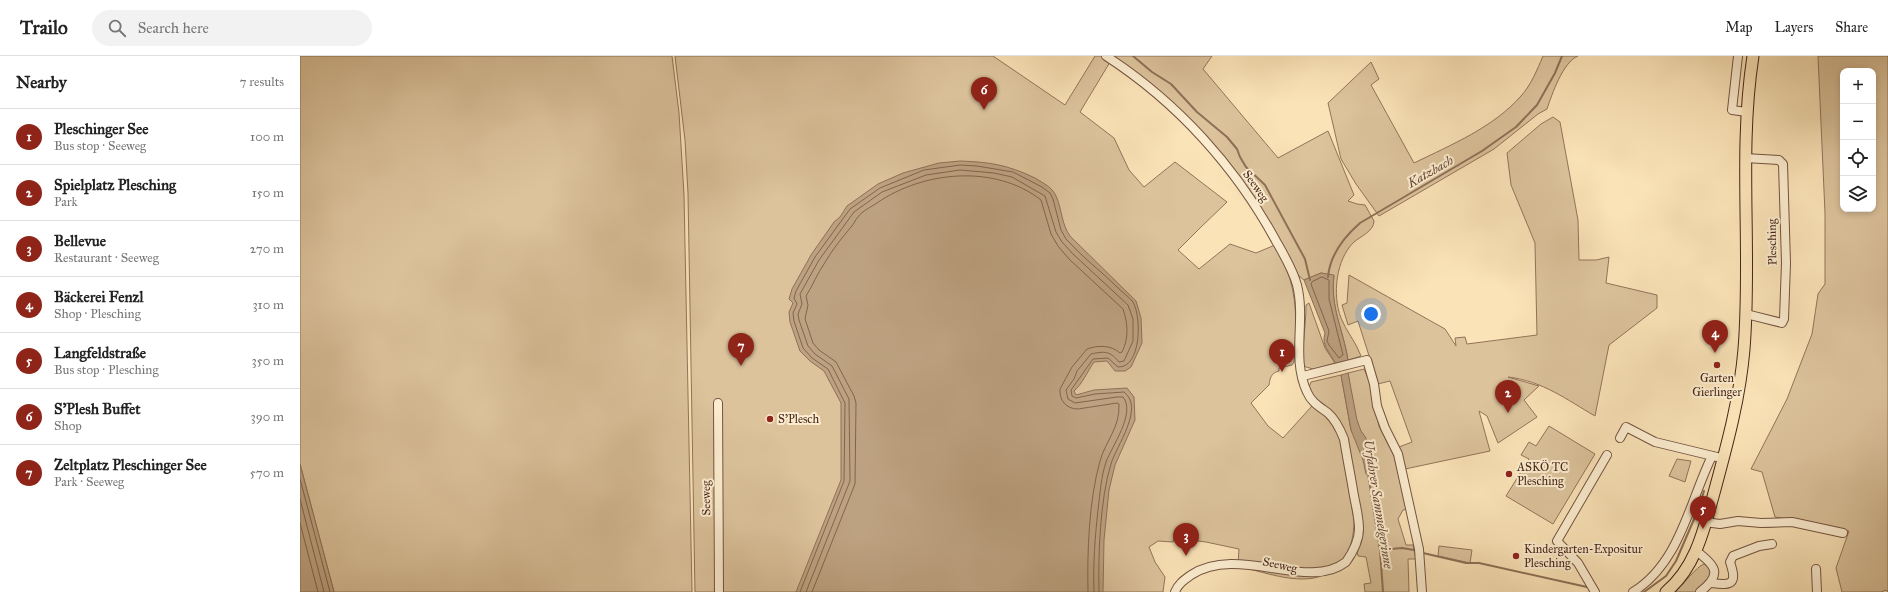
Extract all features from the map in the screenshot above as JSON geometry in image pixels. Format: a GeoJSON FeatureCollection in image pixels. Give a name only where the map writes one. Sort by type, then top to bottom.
{"type":"FeatureCollection","features":[{"type":"Feature","properties":{"kind":"main road"},"geometry":{"type":"LineString","coordinates":[[1666,592],[1683,574],[1696,551],[1705,522],[1718,457],[1734,420],[1739,393],[1746,314],[1745,139],[1753,56]]}},
{"type":"Feature","properties":{"kind":"street","name":"Seeweg"},"geometry":{"type":"LineString","coordinates":[[1106,56],[1140,80],[1196,131],[1224,163],[1261,215],[1288,262],[1296,283],[1301,315],[1298,365],[1303,376],[1309,398],[1333,418],[1344,439],[1359,521],[1358,539],[1350,556],[1340,568],[1322,580]]}},
{"type":"Feature","properties":{"kind":"street"},"geometry":{"type":"LineString","coordinates":[[1738,56],[1732,110],[1747,112]]}},
{"type":"Feature","properties":{"kind":"street","name":"Plesching"},"geometry":{"type":"LineString","coordinates":[[1745,158],[1779,160],[1783,164],[1786,263],[1784,319],[1782,323],[1746,314]]}},
{"type":"Feature","properties":{"kind":"street"},"geometry":{"type":"LineString","coordinates":[[1303,376],[1367,360],[1374,384],[1377,406],[1398,454],[1419,549],[1422,592]]}},
{"type":"Feature","properties":{"kind":"street","name":"Seeweg"},"geometry":{"type":"LineString","coordinates":[[718,403],[719,592]]}},
{"type":"Feature","properties":{"kind":"street"},"geometry":{"type":"LineString","coordinates":[[1620,438],[1626,427],[1655,442],[1718,457],[1675,544],[1656,574],[1633,592]]}},
{"type":"Feature","properties":{"kind":"street"},"geometry":{"type":"LineString","coordinates":[[1595,592],[1578,563],[1557,541],[1607,455]]}},
{"type":"Feature","properties":{"kind":"street"},"geometry":{"type":"LineString","coordinates":[[1705,522],[1720,524],[1738,521],[1761,523],[1792,522],[1843,533]]}},
{"type":"Feature","properties":{"kind":"street"},"geometry":{"type":"LineString","coordinates":[[1712,583],[1727,584],[1732,581],[1734,576],[1730,562],[1733,556],[1758,546],[1772,544]]}},
{"type":"Feature","properties":{"kind":"street"},"geometry":{"type":"LineString","coordinates":[[1696,551],[1709,560],[1714,568],[1712,583],[1700,592]]}},
{"type":"Feature","properties":{"kind":"street","name":"Seeweg"},"geometry":{"type":"LineString","coordinates":[[1174,592],[1180,584],[1197,571],[1216,566],[1234,567],[1279,578]]}},
{"type":"Feature","properties":{"kind":"street"},"geometry":{"type":"LineString","coordinates":[[1816,569],[1817,592]]}},
{"type":"Feature","properties":{"kind":"shaded area"},"geometry":{"type":"Polygon","coordinates":[[[300,56],[672,56],[679,113],[684,195],[692,592],[334,592],[300,464],[300,56]]]}},
{"type":"Feature","properties":{"kind":"shaded area"},"geometry":{"type":"Polygon","coordinates":[[[675,56],[993,56],[1065,105],[1095,56],[1101,56],[1110,62],[1080,112],[1114,138],[1129,170],[1144,187],[1175,162],[1227,202],[1178,250],[1199,269],[1230,244],[1256,253],[1275,245],[1293,289],[1296,331],[1294,362],[1292,365],[1279,368],[1279,371],[1271,376],[1269,385],[1251,403],[1268,426],[1283,438],[1312,406],[1324,415],[1339,433],[1354,520],[1351,543],[1344,558],[1331,571],[1318,577],[1308,579],[1285,578],[1241,567],[1238,564],[1239,549],[1206,542],[1175,538],[1173,542],[1158,541],[1149,547],[1155,562],[1165,577],[1163,592],[695,592],[688,193],[685,140],[675,56]]]}},
{"type":"Feature","properties":{"kind":"shaded area"},"geometry":{"type":"Polygon","coordinates":[[[1111,56],[1212,56],[1203,69],[1278,158],[1328,131],[1354,195],[1348,201],[1365,205],[1374,221],[1372,228],[1354,242],[1348,249],[1340,267],[1336,288],[1338,309],[1341,318],[1361,356],[1348,360],[1335,308],[1333,288],[1334,276],[1321,273],[1304,280],[1298,275],[1227,162],[1111,56]]]}},
{"type":"Feature","properties":{"kind":"shaded area"},"geometry":{"type":"Polygon","coordinates":[[[1543,56],[1578,56],[1573,59],[1563,71],[1547,109],[1538,114],[1494,149],[1379,216],[1356,184],[1341,159],[1328,103],[1371,62],[1379,79],[1371,85],[1414,163],[1457,142],[1498,117],[1521,96],[1528,87],[1543,56]]]}},
{"type":"Feature","properties":{"kind":"shaded area"},"geometry":{"type":"Polygon","coordinates":[[[1818,56],[1888,56],[1888,592],[1886,590],[1881,592],[1842,592],[1836,568],[1849,531],[1820,524],[1775,517],[1762,472],[1751,469],[1787,399],[1812,334],[1818,294],[1825,284],[1825,213],[1818,56]]]}},
{"type":"Feature","properties":{"kind":"shaded area"},"geometry":{"type":"Polygon","coordinates":[[[1553,117],[1560,122],[1578,220],[1579,260],[1596,260],[1609,257],[1606,283],[1657,295],[1657,308],[1609,345],[1595,416],[1544,387],[1521,379],[1508,377],[1539,386],[1524,400],[1537,417],[1498,443],[1487,416],[1479,411],[1490,451],[1405,469],[1399,447],[1412,442],[1390,381],[1378,384],[1358,321],[1348,325],[1342,305],[1347,303],[1349,275],[1445,329],[1456,346],[1455,338],[1465,337],[1467,344],[1537,335],[1535,243],[1511,185],[1507,153],[1541,124],[1553,117]]]}},
{"type":"Feature","properties":{"kind":"shaded area"},"geometry":{"type":"Polygon","coordinates":[[[1309,303],[1325,348],[1335,363],[1313,369],[1303,366],[1306,305],[1309,303]]]}},
{"type":"Feature","properties":{"kind":"shaded area"},"geometry":{"type":"Polygon","coordinates":[[[1364,369],[1370,383],[1379,426],[1394,456],[1407,509],[1403,510],[1398,519],[1406,545],[1413,545],[1416,559],[1408,559],[1409,592],[1365,592],[1364,584],[1371,583],[1366,557],[1358,556],[1357,552],[1361,540],[1344,434],[1313,398],[1309,387],[1311,382],[1341,375],[1351,430],[1353,434],[1366,438],[1358,426],[1355,417],[1348,373],[1364,369]]]}},
{"type":"Feature","properties":{"kind":"shaded area"},"geometry":{"type":"Polygon","coordinates":[[[1549,426],[1595,454],[1553,524],[1506,496],[1529,459],[1521,455],[1529,442],[1536,446],[1549,426]]]}},
{"type":"Feature","properties":{"kind":"shaded area"},"geometry":{"type":"Polygon","coordinates":[[[1677,459],[1691,461],[1685,482],[1669,476],[1677,459]]]}},
{"type":"Feature","properties":{"kind":"shaded area"},"geometry":{"type":"Polygon","coordinates":[[[1439,546],[1472,550],[1470,563],[1438,556],[1439,546]]]}},
{"type":"Feature","properties":{"kind":"shaded area"},"geometry":{"type":"Polygon","coordinates":[[[1704,564],[1711,569],[1710,576],[1699,591],[1675,592],[1698,568],[1704,564]]]}},
{"type":"Feature","properties":{"kind":"water"},"geometry":{"type":"Polygon","coordinates":[[[960,161],[990,163],[1007,167],[1035,178],[1047,186],[1056,196],[1063,221],[1070,236],[1136,301],[1141,318],[1142,343],[1131,367],[1125,371],[1115,371],[1107,361],[1094,362],[1074,391],[1076,395],[1094,390],[1127,388],[1134,397],[1135,420],[1115,465],[1109,490],[1104,540],[1103,592],[796,592],[841,480],[841,403],[824,371],[810,361],[800,351],[790,322],[789,312],[793,303],[789,299],[792,289],[811,255],[847,206],[878,184],[903,173],[939,163],[960,161]]]}},
{"type":"Feature","properties":{"kind":"water"},"geometry":{"type":"Polygon","coordinates":[[[1321,273],[1334,275],[1333,287],[1335,308],[1348,360],[1335,363],[1327,349],[1324,342],[1325,333],[1304,280],[1321,273]]]}},
{"type":"Feature","properties":{"kind":"water"},"geometry":{"type":"Polygon","coordinates":[[[1348,373],[1357,420],[1361,431],[1366,438],[1371,475],[1366,474],[1363,460],[1351,430],[1341,375],[1348,373]]]}},
{"type":"Feature","properties":{"kind":"water"},"geometry":{"type":"Polygon","coordinates":[[[300,464],[334,592],[300,592],[300,464]]]}},
{"type":"Feature","properties":{"kind":"waterway","name":"Urfahrer Sammelgerinne"},"geometry":{"type":"LineString","coordinates":[[1133,56],[1152,72],[1171,84],[1197,112],[1227,137],[1237,149],[1246,167],[1265,185],[1305,259],[1310,280]]}},
{"type":"Feature","properties":{"kind":"waterway","name":"Katzbach"},"geometry":{"type":"LineString","coordinates":[[1328,277],[1329,269],[1335,253],[1343,240],[1360,223],[1482,151],[1516,127],[1537,105],[1555,73],[1562,56]]}},
{"type":"Feature","properties":{"kind":"waterway","name":"Urfahrer Sammelgerinne"},"geometry":{"type":"LineString","coordinates":[[1368,473],[1380,550],[1383,592]]}},
{"type":"Feature","properties":{"kind":"waterway"},"geometry":{"type":"LineString","coordinates":[[1644,592],[1666,576],[1676,561],[1698,510],[1704,491]]}},
{"type":"Feature","properties":{"kind":"waterway"},"geometry":{"type":"LineString","coordinates":[[1763,527],[1776,526]]}},
{"type":"Feature","properties":{"kind":"waterway"},"geometry":{"type":"LineString","coordinates":[[1380,550],[1402,548],[1414,550]]}},
{"type":"Feature","properties":{"kind":"waterway"},"geometry":{"type":"LineString","coordinates":[[1423,553],[1466,563],[1479,563],[1587,587]]}},
{"type":"Feature","properties":{"kind":"place","name":"S'Plesh Buffet"},"geometry":{"type":"Point","coordinates":[984,110]}},
{"type":"Feature","properties":{"kind":"place","name":"Bäckerei Fenzl"},"geometry":{"type":"Point","coordinates":[1715,353]}},
{"type":"Feature","properties":{"kind":"place","name":"Garten Gierlinger"},"geometry":{"type":"Point","coordinates":[1717,365]}},
{"type":"Feature","properties":{"kind":"place","name":"Zeltplatz Pleschinger See"},"geometry":{"type":"Point","coordinates":[741,366]}},
{"type":"Feature","properties":{"kind":"place","name":"Pleschinger See"},"geometry":{"type":"Point","coordinates":[1282,372]}},
{"type":"Feature","properties":{"kind":"place","name":"Spielplatz Plesching"},"geometry":{"type":"Point","coordinates":[1508,413]}},
{"type":"Feature","properties":{"kind":"place","name":"S'Plesch"},"geometry":{"type":"Point","coordinates":[770,419]}},
{"type":"Feature","properties":{"kind":"place","name":"ASKÖ TC Plesching"},"geometry":{"type":"Point","coordinates":[1509,474]}},
{"type":"Feature","properties":{"kind":"place","name":"Langfeldstraße"},"geometry":{"type":"Point","coordinates":[1703,529]}},
{"type":"Feature","properties":{"kind":"place","name":"Bellevue"},"geometry":{"type":"Point","coordinates":[1186,556]}},
{"type":"Feature","properties":{"kind":"place","name":"Kindergarten-Expositur Plesching"},"geometry":{"type":"Point","coordinates":[1516,556]}}]}
